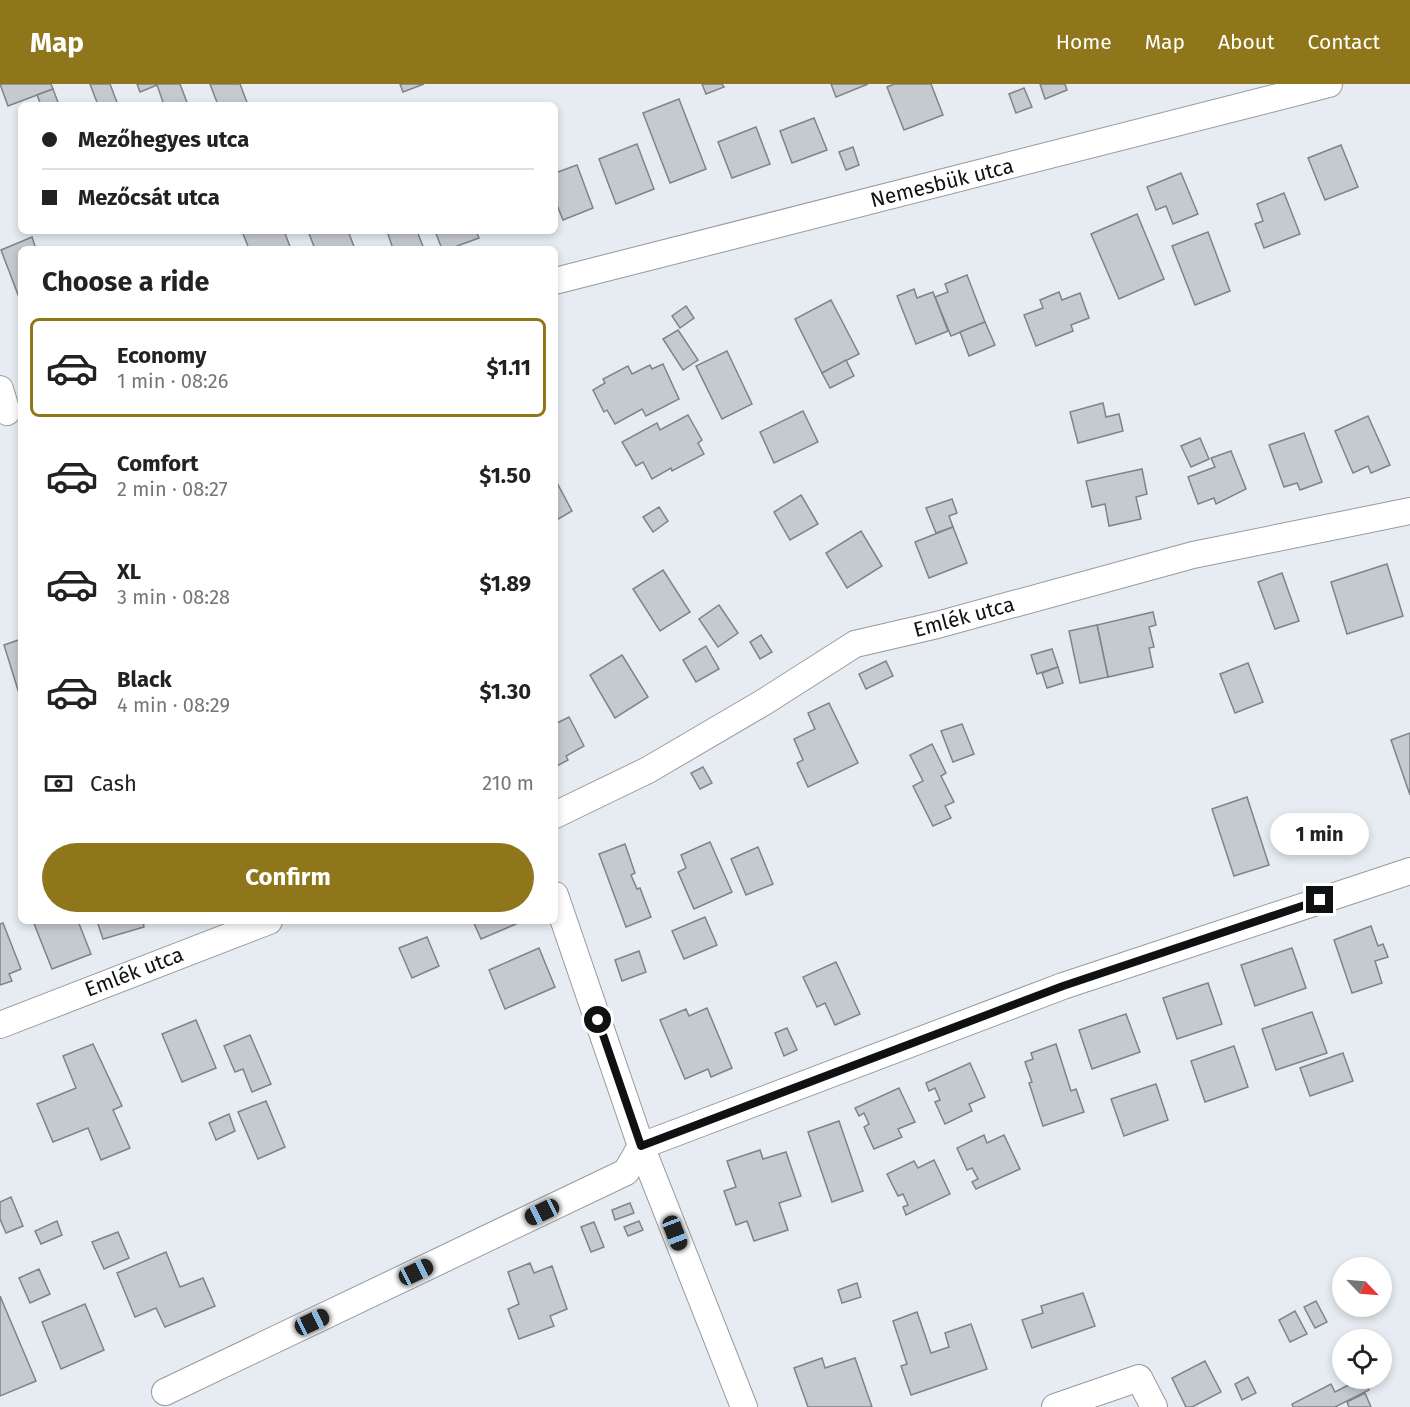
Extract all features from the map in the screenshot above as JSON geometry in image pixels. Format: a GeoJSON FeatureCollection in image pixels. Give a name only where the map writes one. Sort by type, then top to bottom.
{"type":"FeatureCollection","features":[{"type":"Feature","properties":{"kind":"street","name":"Nemesbük utca"},"geometry":{"type":"LineString","coordinates":[[558,280],[1329,84]]}},
{"type":"Feature","properties":{"kind":"street","name":"Emlék utca"},"geometry":{"type":"LineString","coordinates":[[558,814],[648,770],[764,702],[855,644],[937,625],[1193,555],[1410,511]]}},
{"type":"Feature","properties":{"kind":"street"},"geometry":{"type":"LineString","coordinates":[[165,1392],[626,1173],[641,1146],[1063,986],[1410,871]]}},
{"type":"Feature","properties":{"kind":"street"},"geometry":{"type":"LineString","coordinates":[[558,904],[641,1146],[744,1407]]}},
{"type":"Feature","properties":{"kind":"street","name":"Emlék utca"},"geometry":{"type":"LineString","coordinates":[[0,1025],[260,924]]}},
{"type":"Feature","properties":{"kind":"street"},"geometry":{"type":"LineString","coordinates":[[1055,1407],[1139,1378],[1154,1407]]}},
{"type":"Feature","properties":{"kind":"building"},"geometry":{"type":"Polygon","coordinates":[[[0,84],[51,84],[53,89],[8,106],[0,84]]]}},
{"type":"Feature","properties":{"kind":"building"},"geometry":{"type":"Polygon","coordinates":[[[90,84],[110,84],[117,102],[97,102],[90,84]]]}},
{"type":"Feature","properties":{"kind":"building"},"geometry":{"type":"Polygon","coordinates":[[[137,84],[180,84],[187,102],[163,102],[157,85],[140,92],[137,84]]]}},
{"type":"Feature","properties":{"kind":"building"},"geometry":{"type":"Polygon","coordinates":[[[210,84],[240,84],[247,102],[217,102],[210,84]]]}},
{"type":"Feature","properties":{"kind":"building"},"geometry":{"type":"Polygon","coordinates":[[[400,84],[424,84],[403,92],[400,84]]]}},
{"type":"Feature","properties":{"kind":"building"},"geometry":{"type":"Polygon","coordinates":[[[702,84],[722,84],[724,87],[706,94],[702,84]]]}},
{"type":"Feature","properties":{"kind":"building"},"geometry":{"type":"Polygon","coordinates":[[[831,84],[868,84],[836,97],[831,84]]]}},
{"type":"Feature","properties":{"kind":"building"},"geometry":{"type":"Polygon","coordinates":[[[894,84],[931,84],[943,115],[904,130],[887,87],[894,84]]]}},
{"type":"Feature","properties":{"kind":"building"},"geometry":{"type":"Polygon","coordinates":[[[1040,84],[1065,84],[1067,90],[1045,99],[1040,84]]]}},
{"type":"Feature","properties":{"kind":"building"},"geometry":{"type":"Polygon","coordinates":[[[1024,88],[1032,107],[1016,113],[1009,94],[1024,88]]]}},
{"type":"Feature","properties":{"kind":"building"},"geometry":{"type":"Polygon","coordinates":[[[53,89],[58,102],[40,102],[37,95],[53,89]]]}},
{"type":"Feature","properties":{"kind":"building"},"geometry":{"type":"Polygon","coordinates":[[[679,99],[706,169],[670,183],[643,113],[679,99]]]}},
{"type":"Feature","properties":{"kind":"building"},"geometry":{"type":"Polygon","coordinates":[[[814,118],[827,150],[792,163],[780,131],[814,118]]]}},
{"type":"Feature","properties":{"kind":"building"},"geometry":{"type":"Polygon","coordinates":[[[756,127],[770,164],[732,178],[718,142],[756,127]]]}},
{"type":"Feature","properties":{"kind":"building"},"geometry":{"type":"Polygon","coordinates":[[[637,144],[654,189],[616,204],[599,159],[637,144]]]}},
{"type":"Feature","properties":{"kind":"building"},"geometry":{"type":"Polygon","coordinates":[[[1341,145],[1358,187],[1325,200],[1308,158],[1341,145]]]}},
{"type":"Feature","properties":{"kind":"building"},"geometry":{"type":"Polygon","coordinates":[[[853,147],[859,165],[846,170],[839,152],[853,147]]]}},
{"type":"Feature","properties":{"kind":"building"},"geometry":{"type":"Polygon","coordinates":[[[577,165],[593,208],[563,220],[558,208],[558,172],[577,165]]]}},
{"type":"Feature","properties":{"kind":"building"},"geometry":{"type":"Polygon","coordinates":[[[1181,173],[1198,214],[1173,224],[1166,206],[1156,210],[1147,187],[1181,173]]]}},
{"type":"Feature","properties":{"kind":"building"},"geometry":{"type":"Polygon","coordinates":[[[1284,193],[1300,234],[1264,248],[1255,224],[1263,221],[1257,204],[1284,193]]]}},
{"type":"Feature","properties":{"kind":"building"},"geometry":{"type":"Polygon","coordinates":[[[1137,214],[1164,279],[1119,299],[1091,234],[1137,214]]]}},
{"type":"Feature","properties":{"kind":"building"},"geometry":{"type":"Polygon","coordinates":[[[1208,232],[1230,291],[1195,305],[1172,246],[1208,232]]]}},
{"type":"Feature","properties":{"kind":"building"},"geometry":{"type":"Polygon","coordinates":[[[243,234],[285,234],[290,246],[248,246],[243,234]]]}},
{"type":"Feature","properties":{"kind":"building"},"geometry":{"type":"Polygon","coordinates":[[[309,234],[349,234],[354,246],[314,246],[309,234]]]}},
{"type":"Feature","properties":{"kind":"building"},"geometry":{"type":"Polygon","coordinates":[[[388,234],[418,234],[423,246],[392,246],[388,234]]]}},
{"type":"Feature","properties":{"kind":"building"},"geometry":{"type":"Polygon","coordinates":[[[436,234],[477,234],[479,238],[457,246],[441,246],[436,234]]]}},
{"type":"Feature","properties":{"kind":"building"},"geometry":{"type":"Polygon","coordinates":[[[32,237],[35,246],[18,246],[18,295],[1,250],[32,237]]]}},
{"type":"Feature","properties":{"kind":"building"},"geometry":{"type":"Polygon","coordinates":[[[967,275],[985,322],[951,336],[935,297],[948,292],[945,284],[967,275]]]}},
{"type":"Feature","properties":{"kind":"building"},"geometry":{"type":"Polygon","coordinates":[[[914,289],[917,298],[933,292],[948,331],[916,344],[897,296],[914,289]]]}},
{"type":"Feature","properties":{"kind":"building"},"geometry":{"type":"Polygon","coordinates":[[[1059,292],[1062,300],[1080,293],[1089,318],[1071,325],[1073,331],[1036,346],[1024,315],[1043,308],[1040,300],[1059,292]]]}},
{"type":"Feature","properties":{"kind":"building"},"geometry":{"type":"Polygon","coordinates":[[[831,300],[859,354],[822,373],[795,319],[831,300]]]}},
{"type":"Feature","properties":{"kind":"building"},"geometry":{"type":"Polygon","coordinates":[[[686,306],[694,318],[680,328],[672,316],[686,306]]]}},
{"type":"Feature","properties":{"kind":"building"},"geometry":{"type":"Polygon","coordinates":[[[985,322],[995,345],[969,356],[960,332],[985,322]]]}},
{"type":"Feature","properties":{"kind":"building"},"geometry":{"type":"Polygon","coordinates":[[[678,330],[698,360],[683,370],[663,339],[678,330]]]}},
{"type":"Feature","properties":{"kind":"building"},"geometry":{"type":"Polygon","coordinates":[[[727,351],[752,404],[722,419],[696,366],[727,351]]]}},
{"type":"Feature","properties":{"kind":"building"},"geometry":{"type":"Polygon","coordinates":[[[846,360],[854,376],[830,388],[822,373],[846,360]]]}},
{"type":"Feature","properties":{"kind":"building"},"geometry":{"type":"Polygon","coordinates":[[[663,364],[679,399],[646,416],[642,409],[615,424],[607,410],[604,412],[593,390],[605,383],[603,379],[628,366],[632,374],[650,365],[652,369],[663,364]]]}},
{"type":"Feature","properties":{"kind":"building"},"geometry":{"type":"Polygon","coordinates":[[[1103,403],[1106,417],[1119,414],[1123,431],[1078,443],[1070,412],[1103,403]]]}},
{"type":"Feature","properties":{"kind":"building"},"geometry":{"type":"Polygon","coordinates":[[[803,411],[818,442],[774,463],[760,432],[803,411]]]}},
{"type":"Feature","properties":{"kind":"building"},"geometry":{"type":"Polygon","coordinates":[[[688,415],[702,440],[698,443],[704,454],[652,479],[643,462],[636,466],[622,442],[657,423],[660,430],[688,415]]]}},
{"type":"Feature","properties":{"kind":"building"},"geometry":{"type":"Polygon","coordinates":[[[1368,416],[1390,465],[1371,473],[1368,466],[1353,473],[1335,431],[1368,416]]]}},
{"type":"Feature","properties":{"kind":"building"},"geometry":{"type":"Polygon","coordinates":[[[1304,433],[1322,482],[1300,490],[1297,483],[1284,487],[1269,445],[1304,433]]]}},
{"type":"Feature","properties":{"kind":"building"},"geometry":{"type":"Polygon","coordinates":[[[1200,438],[1209,459],[1191,467],[1181,446],[1200,438]]]}},
{"type":"Feature","properties":{"kind":"building"},"geometry":{"type":"Polygon","coordinates":[[[1231,451],[1246,489],[1216,504],[1214,498],[1198,504],[1188,477],[1215,467],[1211,458],[1231,451]]]}},
{"type":"Feature","properties":{"kind":"building"},"geometry":{"type":"Polygon","coordinates":[[[1142,469],[1147,494],[1136,497],[1141,519],[1109,526],[1105,504],[1092,507],[1086,481],[1142,469]]]}},
{"type":"Feature","properties":{"kind":"building"},"geometry":{"type":"Polygon","coordinates":[[[558,485],[572,511],[558,519],[558,485]]]}},
{"type":"Feature","properties":{"kind":"building"},"geometry":{"type":"Polygon","coordinates":[[[801,495],[818,524],[790,540],[774,512],[801,495]]]}},
{"type":"Feature","properties":{"kind":"building"},"geometry":{"type":"Polygon","coordinates":[[[952,499],[957,513],[949,516],[953,527],[936,533],[926,508],[952,499]]]}},
{"type":"Feature","properties":{"kind":"building"},"geometry":{"type":"Polygon","coordinates":[[[659,507],[668,521],[653,532],[643,517],[659,507]]]}},
{"type":"Feature","properties":{"kind":"building"},"geometry":{"type":"Polygon","coordinates":[[[953,527],[967,563],[929,578],[915,542],[953,527]]]}},
{"type":"Feature","properties":{"kind":"building"},"geometry":{"type":"Polygon","coordinates":[[[861,531],[882,566],[847,588],[826,553],[861,531]]]}},
{"type":"Feature","properties":{"kind":"building"},"geometry":{"type":"Polygon","coordinates":[[[1387,564],[1403,616],[1347,634],[1331,582],[1387,564]]]}},
{"type":"Feature","properties":{"kind":"building"},"geometry":{"type":"Polygon","coordinates":[[[663,570],[690,612],[660,631],[633,589],[663,570]]]}},
{"type":"Feature","properties":{"kind":"building"},"geometry":{"type":"Polygon","coordinates":[[[1282,573],[1299,621],[1275,629],[1258,582],[1282,573]]]}},
{"type":"Feature","properties":{"kind":"building"},"geometry":{"type":"Polygon","coordinates":[[[719,605],[738,633],[718,647],[699,619],[719,605]]]}},
{"type":"Feature","properties":{"kind":"building"},"geometry":{"type":"Polygon","coordinates":[[[1153,612],[1156,625],[1149,627],[1154,647],[1149,648],[1153,667],[1108,677],[1097,625],[1153,612]]]}},
{"type":"Feature","properties":{"kind":"building"},"geometry":{"type":"Polygon","coordinates":[[[1097,625],[1108,677],[1080,683],[1069,631],[1097,625]]]}},
{"type":"Feature","properties":{"kind":"building"},"geometry":{"type":"Polygon","coordinates":[[[761,635],[772,652],[760,659],[750,642],[761,635]]]}},
{"type":"Feature","properties":{"kind":"building"},"geometry":{"type":"Polygon","coordinates":[[[18,640],[18,690],[4,645],[18,640]]]}},
{"type":"Feature","properties":{"kind":"building"},"geometry":{"type":"Polygon","coordinates":[[[706,646],[719,669],[696,682],[683,660],[706,646]]]}},
{"type":"Feature","properties":{"kind":"building"},"geometry":{"type":"Polygon","coordinates":[[[1052,649],[1058,667],[1037,674],[1031,655],[1052,649]]]}},
{"type":"Feature","properties":{"kind":"building"},"geometry":{"type":"Polygon","coordinates":[[[622,655],[648,697],[615,718],[590,675],[622,655]]]}},
{"type":"Feature","properties":{"kind":"building"},"geometry":{"type":"Polygon","coordinates":[[[886,661],[893,676],[866,689],[859,674],[886,661]]]}},
{"type":"Feature","properties":{"kind":"building"},"geometry":{"type":"Polygon","coordinates":[[[1248,663],[1263,702],[1235,713],[1220,674],[1248,663]]]}},
{"type":"Feature","properties":{"kind":"building"},"geometry":{"type":"Polygon","coordinates":[[[1058,667],[1063,683],[1047,688],[1042,673],[1058,667]]]}},
{"type":"Feature","properties":{"kind":"building"},"geometry":{"type":"Polygon","coordinates":[[[829,703],[858,763],[808,787],[797,763],[803,760],[794,739],[815,729],[808,713],[829,703]]]}},
{"type":"Feature","properties":{"kind":"building"},"geometry":{"type":"Polygon","coordinates":[[[569,717],[584,746],[566,756],[568,760],[558,765],[558,722],[569,717]]]}},
{"type":"Feature","properties":{"kind":"building"},"geometry":{"type":"Polygon","coordinates":[[[962,724],[974,754],[953,762],[941,731],[962,724]]]}},
{"type":"Feature","properties":{"kind":"building"},"geometry":{"type":"Polygon","coordinates":[[[1410,733],[1410,795],[1391,740],[1410,733]]]}},
{"type":"Feature","properties":{"kind":"building"},"geometry":{"type":"Polygon","coordinates":[[[932,744],[946,773],[941,776],[954,802],[945,806],[951,818],[933,826],[913,786],[923,781],[910,755],[932,744]]]}},
{"type":"Feature","properties":{"kind":"building"},"geometry":{"type":"Polygon","coordinates":[[[703,767],[712,783],[700,789],[691,773],[703,767]]]}},
{"type":"Feature","properties":{"kind":"building"},"geometry":{"type":"Polygon","coordinates":[[[1247,797],[1269,865],[1234,876],[1212,809],[1247,797]]]}},
{"type":"Feature","properties":{"kind":"building"},"geometry":{"type":"Polygon","coordinates":[[[710,842],[732,892],[694,909],[678,872],[686,868],[681,855],[710,842]]]}},
{"type":"Feature","properties":{"kind":"building"},"geometry":{"type":"Polygon","coordinates":[[[625,844],[635,873],[631,875],[637,889],[640,888],[651,917],[626,927],[599,854],[625,844]]]}},
{"type":"Feature","properties":{"kind":"building"},"geometry":{"type":"Polygon","coordinates":[[[758,847],[773,884],[746,895],[731,859],[758,847]]]}},
{"type":"Feature","properties":{"kind":"building"},"geometry":{"type":"Polygon","coordinates":[[[705,917],[717,945],[684,959],[672,931],[705,917]]]}},
{"type":"Feature","properties":{"kind":"building"},"geometry":{"type":"Polygon","coordinates":[[[3,923],[21,969],[9,974],[12,981],[0,985],[0,924],[3,923]]]}},
{"type":"Feature","properties":{"kind":"building"},"geometry":{"type":"Polygon","coordinates":[[[34,924],[79,924],[91,954],[52,969],[34,924]]]}},
{"type":"Feature","properties":{"kind":"building"},"geometry":{"type":"Polygon","coordinates":[[[98,924],[144,924],[144,927],[103,939],[98,924]]]}},
{"type":"Feature","properties":{"kind":"building"},"geometry":{"type":"Polygon","coordinates":[[[474,924],[516,924],[481,939],[474,924]]]}},
{"type":"Feature","properties":{"kind":"building"},"geometry":{"type":"Polygon","coordinates":[[[1371,926],[1378,946],[1383,944],[1388,957],[1375,961],[1382,983],[1352,993],[1334,940],[1371,926]]]}},
{"type":"Feature","properties":{"kind":"building"},"geometry":{"type":"Polygon","coordinates":[[[427,937],[439,966],[412,978],[399,948],[427,937]]]}},
{"type":"Feature","properties":{"kind":"building"},"geometry":{"type":"Polygon","coordinates":[[[539,948],[555,987],[505,1009],[489,970],[539,948]]]}},
{"type":"Feature","properties":{"kind":"building"},"geometry":{"type":"Polygon","coordinates":[[[1292,948],[1306,988],[1255,1006],[1241,965],[1292,948]]]}},
{"type":"Feature","properties":{"kind":"building"},"geometry":{"type":"Polygon","coordinates":[[[639,951],[646,972],[622,981],[615,960],[639,951]]]}},
{"type":"Feature","properties":{"kind":"building"},"geometry":{"type":"Polygon","coordinates":[[[836,962],[860,1014],[835,1025],[825,1003],[817,1007],[803,977],[836,962]]]}},
{"type":"Feature","properties":{"kind":"building"},"geometry":{"type":"Polygon","coordinates":[[[1208,983],[1222,1024],[1177,1039],[1163,998],[1208,983]]]}},
{"type":"Feature","properties":{"kind":"building"},"geometry":{"type":"Polygon","coordinates":[[[707,1008],[732,1068],[711,1077],[708,1069],[685,1079],[660,1020],[686,1009],[689,1016],[707,1008]]]}},
{"type":"Feature","properties":{"kind":"building"},"geometry":{"type":"Polygon","coordinates":[[[1312,1012],[1327,1053],[1276,1070],[1262,1029],[1312,1012]]]}},
{"type":"Feature","properties":{"kind":"building"},"geometry":{"type":"Polygon","coordinates":[[[1126,1014],[1140,1052],[1092,1069],[1079,1030],[1126,1014]]]}},
{"type":"Feature","properties":{"kind":"building"},"geometry":{"type":"Polygon","coordinates":[[[196,1020],[216,1068],[182,1082],[162,1034],[196,1020]]]}},
{"type":"Feature","properties":{"kind":"building"},"geometry":{"type":"Polygon","coordinates":[[[787,1028],[797,1050],[784,1056],[775,1033],[787,1028]]]}},
{"type":"Feature","properties":{"kind":"building"},"geometry":{"type":"Polygon","coordinates":[[[250,1035],[271,1084],[252,1092],[243,1069],[235,1072],[224,1046],[250,1035]]]}},
{"type":"Feature","properties":{"kind":"building"},"geometry":{"type":"Polygon","coordinates":[[[93,1044],[122,1106],[113,1110],[130,1148],[101,1160],[88,1128],[53,1142],[37,1104],[76,1088],[63,1056],[93,1044]]]}},
{"type":"Feature","properties":{"kind":"building"},"geometry":{"type":"Polygon","coordinates":[[[1056,1044],[1071,1091],[1076,1089],[1084,1112],[1043,1126],[1029,1083],[1032,1082],[1025,1062],[1033,1059],[1031,1053],[1056,1044]]]}},
{"type":"Feature","properties":{"kind":"building"},"geometry":{"type":"Polygon","coordinates":[[[1234,1046],[1248,1087],[1205,1102],[1191,1061],[1234,1046]]]}},
{"type":"Feature","properties":{"kind":"building"},"geometry":{"type":"Polygon","coordinates":[[[1343,1053],[1353,1081],[1310,1096],[1300,1068],[1343,1053]]]}},
{"type":"Feature","properties":{"kind":"building"},"geometry":{"type":"Polygon","coordinates":[[[970,1063],[985,1097],[969,1104],[972,1111],[945,1124],[935,1102],[940,1100],[935,1088],[929,1091],[926,1083],[970,1063]]]}},
{"type":"Feature","properties":{"kind":"building"},"geometry":{"type":"Polygon","coordinates":[[[1156,1084],[1168,1120],[1124,1136],[1111,1099],[1156,1084]]]}},
{"type":"Feature","properties":{"kind":"building"},"geometry":{"type":"Polygon","coordinates":[[[899,1088],[915,1122],[898,1129],[902,1137],[874,1149],[864,1127],[869,1124],[864,1113],[859,1116],[855,1108],[899,1088]]]}},
{"type":"Feature","properties":{"kind":"building"},"geometry":{"type":"Polygon","coordinates":[[[266,1101],[285,1147],[258,1159],[238,1112],[266,1101]]]}},
{"type":"Feature","properties":{"kind":"building"},"geometry":{"type":"Polygon","coordinates":[[[229,1114],[235,1131],[216,1140],[209,1123],[229,1114]]]}},
{"type":"Feature","properties":{"kind":"building"},"geometry":{"type":"Polygon","coordinates":[[[839,1121],[863,1191],[832,1202],[808,1132],[839,1121]]]}},
{"type":"Feature","properties":{"kind":"building"},"geometry":{"type":"Polygon","coordinates":[[[984,1135],[987,1143],[1004,1135],[1020,1169],[976,1189],[972,1182],[978,1179],[972,1168],[967,1170],[957,1148],[984,1135]]]}},
{"type":"Feature","properties":{"kind":"building"},"geometry":{"type":"Polygon","coordinates":[[[760,1150],[763,1159],[786,1152],[801,1196],[779,1203],[788,1230],[754,1241],[747,1221],[736,1225],[724,1191],[736,1187],[727,1161],[760,1150]]]}},
{"type":"Feature","properties":{"kind":"building"},"geometry":{"type":"Polygon","coordinates":[[[934,1160],[950,1194],[906,1215],[903,1207],[908,1205],[903,1194],[898,1196],[887,1174],[914,1161],[918,1168],[934,1160]]]}},
{"type":"Feature","properties":{"kind":"building"},"geometry":{"type":"Polygon","coordinates":[[[11,1197],[23,1226],[6,1233],[0,1219],[0,1202],[11,1197]]]}},
{"type":"Feature","properties":{"kind":"building"},"geometry":{"type":"Polygon","coordinates":[[[630,1203],[634,1213],[615,1220],[612,1210],[630,1203]]]}},
{"type":"Feature","properties":{"kind":"building"},"geometry":{"type":"Polygon","coordinates":[[[57,1221],[62,1235],[41,1244],[35,1231],[57,1221]]]}},
{"type":"Feature","properties":{"kind":"building"},"geometry":{"type":"Polygon","coordinates":[[[639,1221],[643,1230],[628,1236],[624,1227],[639,1221]]]}},
{"type":"Feature","properties":{"kind":"building"},"geometry":{"type":"Polygon","coordinates":[[[594,1222],[604,1247],[591,1252],[581,1227],[594,1222]]]}},
{"type":"Feature","properties":{"kind":"building"},"geometry":{"type":"Polygon","coordinates":[[[118,1232],[129,1258],[104,1269],[92,1242],[118,1232]]]}},
{"type":"Feature","properties":{"kind":"building"},"geometry":{"type":"Polygon","coordinates":[[[166,1252],[180,1287],[203,1278],[215,1306],[165,1327],[156,1308],[135,1317],[117,1273],[166,1252]]]}},
{"type":"Feature","properties":{"kind":"building"},"geometry":{"type":"Polygon","coordinates":[[[530,1263],[534,1273],[552,1266],[567,1309],[550,1316],[554,1326],[519,1339],[508,1309],[519,1304],[508,1272],[530,1263]]]}},
{"type":"Feature","properties":{"kind":"building"},"geometry":{"type":"Polygon","coordinates":[[[39,1269],[50,1294],[30,1303],[19,1278],[39,1269]]]}},
{"type":"Feature","properties":{"kind":"building"},"geometry":{"type":"Polygon","coordinates":[[[857,1283],[861,1297],[842,1303],[838,1290],[857,1283]]]}},
{"type":"Feature","properties":{"kind":"building"},"geometry":{"type":"Polygon","coordinates":[[[1083,1293],[1095,1326],[1032,1348],[1022,1320],[1043,1313],[1041,1306],[1083,1293]]]}},
{"type":"Feature","properties":{"kind":"building"},"geometry":{"type":"Polygon","coordinates":[[[0,1296],[36,1381],[0,1396],[0,1296]]]}},
{"type":"Feature","properties":{"kind":"building"},"geometry":{"type":"Polygon","coordinates":[[[1316,1301],[1327,1322],[1315,1328],[1304,1307],[1316,1301]]]}},
{"type":"Feature","properties":{"kind":"building"},"geometry":{"type":"Polygon","coordinates":[[[85,1304],[104,1350],[61,1369],[42,1322],[85,1304]]]}},
{"type":"Feature","properties":{"kind":"building"},"geometry":{"type":"Polygon","coordinates":[[[1295,1311],[1307,1334],[1290,1342],[1279,1320],[1295,1311]]]}},
{"type":"Feature","properties":{"kind":"building"},"geometry":{"type":"Polygon","coordinates":[[[917,1312],[931,1353],[949,1347],[945,1333],[971,1324],[987,1369],[911,1395],[901,1366],[907,1364],[893,1321],[917,1312]]]}},
{"type":"Feature","properties":{"kind":"building"},"geometry":{"type":"Polygon","coordinates":[[[822,1358],[825,1368],[855,1358],[872,1407],[808,1407],[794,1368],[822,1358]]]}},
{"type":"Feature","properties":{"kind":"building"},"geometry":{"type":"Polygon","coordinates":[[[1205,1361],[1221,1392],[1192,1407],[1186,1407],[1172,1378],[1205,1361]]]}},
{"type":"Feature","properties":{"kind":"building"},"geometry":{"type":"Polygon","coordinates":[[[1248,1377],[1256,1393],[1242,1400],[1235,1384],[1248,1377]]]}},
{"type":"Feature","properties":{"kind":"building"},"geometry":{"type":"Polygon","coordinates":[[[1331,1384],[1335,1392],[1341,1389],[1369,1390],[1335,1407],[1293,1407],[1292,1404],[1331,1384]]]}},
{"type":"Feature","properties":{"kind":"building"},"geometry":{"type":"Polygon","coordinates":[[[1365,1393],[1371,1407],[1349,1407],[1347,1402],[1365,1393]]]}},
{"type":"Feature","properties":{"kind":"route"},"geometry":{"type":"LineString","coordinates":[[598,1020],[641,1146],[1063,986],[1320,900]]}}]}
